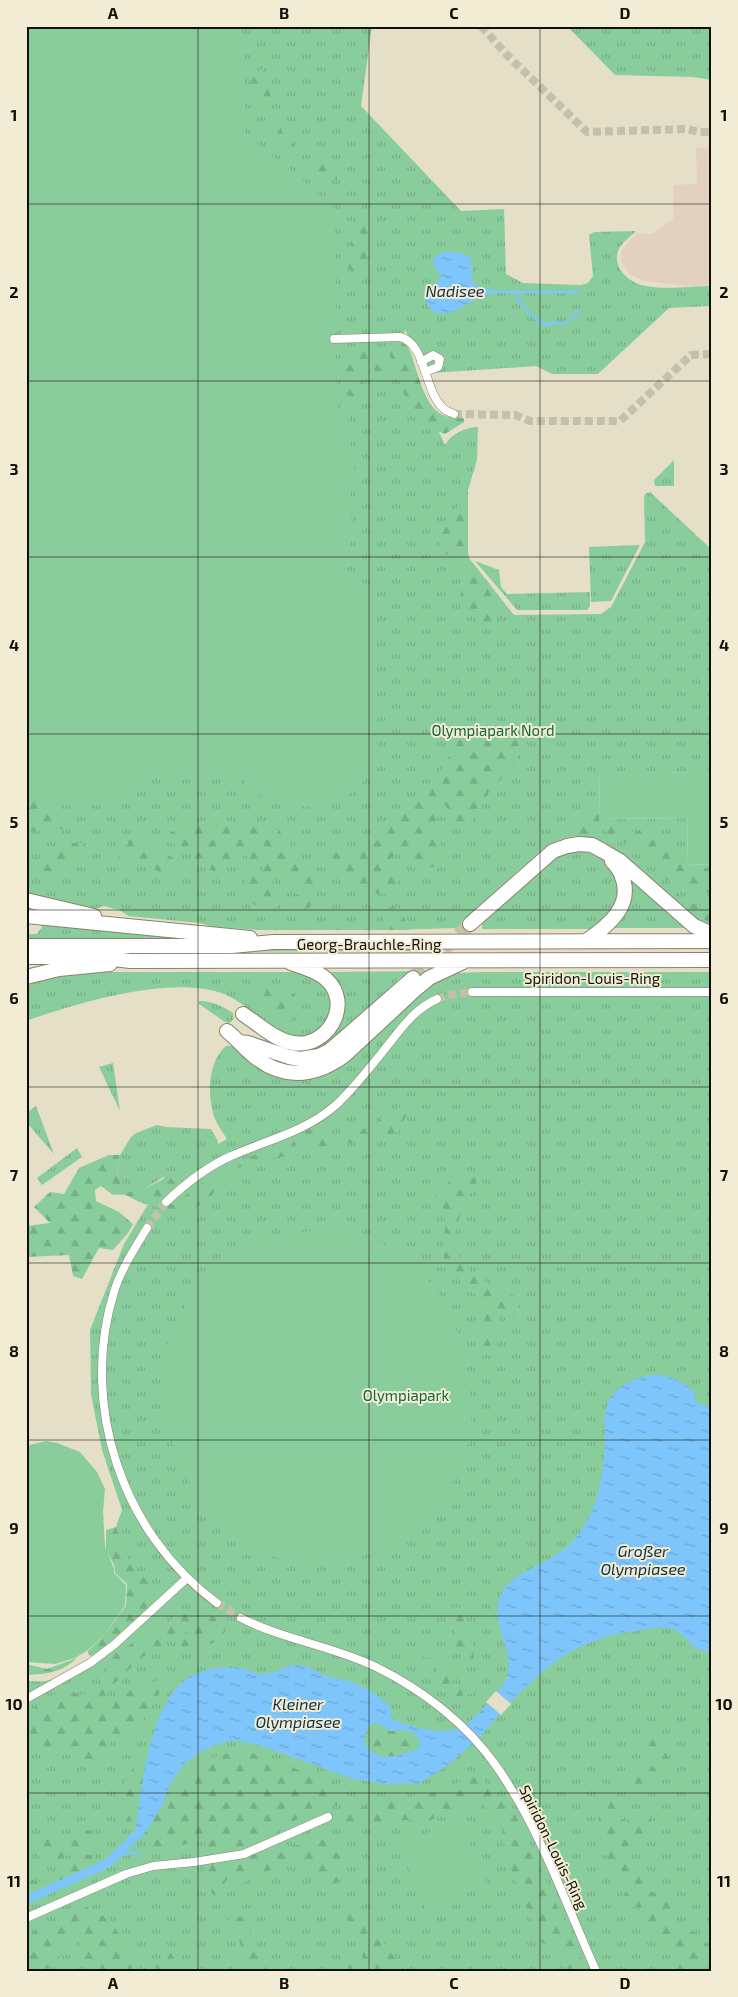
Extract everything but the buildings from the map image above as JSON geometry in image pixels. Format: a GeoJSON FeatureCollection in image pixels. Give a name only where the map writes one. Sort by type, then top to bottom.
{"type":"FeatureCollection","features":[{"type":"Feature","properties":{"kind":"highway"},"geometry":{"type":"LineString","coordinates":[[470,924],[554,851],[580,844],[592,845],[620,861],[694,926],[712,934]]}},
{"type":"Feature","properties":{"kind":"highway"},"geometry":{"type":"LineString","coordinates":[[586,941],[608,925],[617,915],[622,905],[624,889],[621,874],[609,856]]}},
{"type":"Feature","properties":{"kind":"highway"},"geometry":{"type":"LineString","coordinates":[[26,900],[92,915],[110,924]]}},
{"type":"Feature","properties":{"kind":"highway"},"geometry":{"type":"LineString","coordinates":[[26,916],[231,936],[273,942]]}},
{"type":"Feature","properties":{"kind":"highway","name":"Georg-Brauchle-Ring"},"geometry":{"type":"LineString","coordinates":[[26,946],[232,946],[273,942],[712,941]]}},
{"type":"Feature","properties":{"kind":"highway","name":"Georg-Brauchle-Ring"},"geometry":{"type":"LineString","coordinates":[[26,957],[98,957],[130,961],[712,960]]}},
{"type":"Feature","properties":{"kind":"highway"},"geometry":{"type":"LineString","coordinates":[[227,1031],[256,1058],[284,1072],[304,1073],[325,1068],[345,1055],[429,978],[466,960]]}},
{"type":"Feature","properties":{"kind":"highway"},"geometry":{"type":"LineString","coordinates":[[26,976],[130,961]]}},
{"type":"Feature","properties":{"kind":"highway"},"geometry":{"type":"LineString","coordinates":[[277,1053],[243,1014],[277,1038],[291,1043],[308,1043],[324,1035],[336,1018],[337,1009],[337,999],[333,987],[325,977],[286,961]]}},
{"type":"Feature","properties":{"kind":"highway"},"geometry":{"type":"LineString","coordinates":[[240,1042],[300,1059],[310,1058],[329,1050],[413,978]]}},
{"type":"Feature","properties":{"kind":"street"},"geometry":{"type":"LineString","coordinates":[[334,339],[400,337],[407,339],[415,348],[432,392],[443,409],[454,414]]}},
{"type":"Feature","properties":{"kind":"street"},"geometry":{"type":"LineString","coordinates":[[421,362],[433,355],[440,360],[438,367],[425,372]]}},
{"type":"Feature","properties":{"kind":"street","name":"Spiridon-Louis-Ring"},"geometry":{"type":"LineString","coordinates":[[472,992],[712,992]]}},
{"type":"Feature","properties":{"kind":"street"},"geometry":{"type":"LineString","coordinates":[[166,1202],[201,1172],[230,1156],[310,1124],[335,1105],[360,1079],[403,1024],[427,1004],[437,999]]}},
{"type":"Feature","properties":{"kind":"street"},"geometry":{"type":"LineString","coordinates":[[147,1228],[114,1290],[102,1349],[102,1400],[116,1465],[138,1513],[172,1562],[187,1578],[217,1603]]}},
{"type":"Feature","properties":{"kind":"street"},"geometry":{"type":"LineString","coordinates":[[26,1699],[96,1658],[187,1578]]}},
{"type":"Feature","properties":{"kind":"street","name":"Spiridon-Louis-Ring"},"geometry":{"type":"LineString","coordinates":[[241,1618],[275,1633],[349,1656],[375,1667],[419,1692],[453,1718],[497,1766],[531,1824],[596,1971]]}},
{"type":"Feature","properties":{"kind":"street"},"geometry":{"type":"LineString","coordinates":[[26,1918],[126,1874],[153,1866],[244,1854],[328,1818]]}},
{"type":"Feature","properties":{"kind":"shaded area"},"geometry":{"type":"Polygon","coordinates":[[[712,147],[712,285],[688,286],[644,281],[629,274],[622,263],[621,253],[626,244],[637,234],[652,234],[673,219],[674,185],[697,184],[696,148],[712,147]]]}},
{"type":"Feature","properties":{"kind":"green space"},"geometry":{"type":"Polygon","coordinates":[[[26,26],[117,26],[120,29],[227,27],[244,42],[246,134],[334,207],[337,331],[334,334],[334,348],[336,351],[337,412],[343,413],[350,421],[351,447],[357,450],[357,465],[354,466],[355,480],[351,483],[352,538],[345,566],[349,579],[361,591],[371,607],[376,629],[378,748],[363,782],[345,798],[334,803],[308,807],[244,791],[244,777],[139,778],[119,804],[62,805],[26,793],[26,26]]]}},
{"type":"Feature","properties":{"kind":"green space","name":"Olympiapark Nord"},"geometry":{"type":"Polygon","coordinates":[[[86,26],[372,26],[361,106],[461,211],[504,209],[506,274],[523,283],[581,285],[588,283],[593,276],[589,235],[594,232],[636,231],[621,245],[617,257],[620,269],[629,279],[640,285],[653,287],[712,286],[712,306],[669,308],[598,374],[552,374],[536,366],[432,373],[405,330],[399,345],[445,445],[459,432],[478,427],[477,460],[468,490],[468,504],[460,505],[469,558],[514,615],[601,614],[611,607],[645,542],[644,498],[645,494],[650,492],[712,550],[712,713],[708,713],[708,772],[599,774],[600,819],[687,818],[688,865],[712,864],[712,928],[700,924],[615,850],[597,840],[580,836],[563,839],[544,848],[461,922],[461,928],[258,930],[214,927],[199,923],[129,916],[119,910],[104,906],[95,909],[26,894],[26,792],[105,804],[117,804],[335,414],[86,26]]]}},
{"type":"Feature","properties":{"kind":"green space"},"geometry":{"type":"Polygon","coordinates":[[[567,26],[709,26],[712,80],[693,77],[615,75],[567,26]]]}},
{"type":"Feature","properties":{"kind":"green space"},"geometry":{"type":"Polygon","coordinates":[[[265,66],[271,98],[260,100],[253,94],[250,84],[253,77],[265,66]]]}},
{"type":"Feature","properties":{"kind":"green space"},"geometry":{"type":"Polygon","coordinates":[[[279,123],[286,138],[300,149],[293,154],[289,154],[273,134],[272,130],[279,123]]]}},
{"type":"Feature","properties":{"kind":"green space"},"geometry":{"type":"Polygon","coordinates":[[[314,156],[336,170],[342,177],[336,179],[317,177],[312,161],[314,156]]]}},
{"type":"Feature","properties":{"kind":"green space"},"geometry":{"type":"Polygon","coordinates":[[[366,214],[369,221],[370,245],[367,276],[360,277],[347,266],[348,257],[353,255],[354,252],[350,243],[360,236],[359,231],[354,228],[353,224],[366,214]]]}},
{"type":"Feature","properties":{"kind":"green space"},"geometry":{"type":"Polygon","coordinates":[[[384,340],[398,341],[409,349],[423,389],[433,408],[444,415],[464,418],[464,422],[445,434],[429,427],[417,417],[409,407],[384,340]]]}},
{"type":"Feature","properties":{"kind":"green space"},"geometry":{"type":"Polygon","coordinates":[[[375,346],[387,372],[381,374],[371,367],[364,371],[362,387],[364,395],[353,402],[342,380],[341,373],[343,367],[346,361],[356,352],[375,346]]]}},
{"type":"Feature","properties":{"kind":"green space"},"geometry":{"type":"Polygon","coordinates":[[[674,460],[674,486],[655,486],[654,480],[674,460]]]}},
{"type":"Feature","properties":{"kind":"green space"},"geometry":{"type":"Polygon","coordinates":[[[462,504],[468,504],[468,556],[462,563],[440,551],[439,544],[441,530],[447,518],[462,504]]]}},
{"type":"Feature","properties":{"kind":"green space"},"geometry":{"type":"Polygon","coordinates":[[[640,545],[611,601],[591,602],[589,547],[640,545]]]}},
{"type":"Feature","properties":{"kind":"green space"},"geometry":{"type":"Polygon","coordinates":[[[470,561],[500,600],[493,621],[486,626],[479,623],[472,611],[460,601],[462,573],[470,561]]]}},
{"type":"Feature","properties":{"kind":"green space"},"geometry":{"type":"Polygon","coordinates":[[[475,561],[499,570],[501,587],[507,594],[590,592],[590,606],[587,610],[517,610],[475,561]]]}},
{"type":"Feature","properties":{"kind":"green space"},"geometry":{"type":"Polygon","coordinates":[[[708,713],[712,713],[712,864],[688,865],[687,818],[600,819],[599,773],[708,772],[708,713]]]}},
{"type":"Feature","properties":{"kind":"green space"},"geometry":{"type":"Polygon","coordinates":[[[471,732],[517,739],[520,750],[515,765],[491,789],[466,829],[459,829],[445,805],[439,812],[436,826],[443,858],[441,866],[416,868],[408,863],[399,852],[390,859],[386,867],[400,871],[402,877],[388,894],[373,892],[347,874],[333,872],[331,862],[336,850],[346,852],[366,840],[386,841],[389,815],[431,786],[449,757],[456,739],[463,733],[471,732]]]}},
{"type":"Feature","properties":{"kind":"green space"},"geometry":{"type":"Polygon","coordinates":[[[26,796],[41,804],[41,813],[44,815],[62,815],[66,818],[67,824],[64,829],[26,832],[26,796]]]}},
{"type":"Feature","properties":{"kind":"green space"},"geometry":{"type":"Polygon","coordinates":[[[586,809],[593,810],[599,814],[599,821],[613,821],[628,832],[640,831],[643,837],[654,838],[657,843],[663,845],[671,843],[676,852],[673,858],[683,858],[683,865],[686,868],[712,868],[712,893],[705,891],[693,882],[684,890],[666,879],[665,870],[633,846],[586,822],[582,817],[586,809]]]}},
{"type":"Feature","properties":{"kind":"green space"},"geometry":{"type":"Polygon","coordinates":[[[561,822],[585,827],[624,849],[673,892],[691,903],[712,910],[712,923],[695,916],[684,907],[678,907],[625,858],[603,842],[587,836],[567,836],[561,822]]]}},
{"type":"Feature","properties":{"kind":"green space"},"geometry":{"type":"Polygon","coordinates":[[[226,824],[278,830],[290,843],[294,855],[299,859],[301,871],[316,874],[317,902],[303,911],[288,911],[286,908],[288,900],[300,894],[302,890],[298,882],[293,884],[285,881],[283,871],[278,873],[272,882],[268,881],[262,859],[258,860],[261,884],[277,891],[279,903],[277,907],[261,910],[245,896],[248,855],[239,857],[214,871],[192,864],[193,850],[172,844],[170,840],[170,832],[200,826],[226,824]]]}},
{"type":"Feature","properties":{"kind":"green space"},"geometry":{"type":"Polygon","coordinates":[[[141,837],[176,860],[181,868],[177,874],[168,876],[143,865],[119,861],[118,847],[128,845],[127,840],[141,837]]]}},
{"type":"Feature","properties":{"kind":"green space"},"geometry":{"type":"Polygon","coordinates":[[[62,843],[84,843],[66,873],[26,870],[26,859],[50,857],[59,852],[62,843]]]}},
{"type":"Feature","properties":{"kind":"green space"},"geometry":{"type":"Polygon","coordinates":[[[581,851],[594,854],[604,861],[612,869],[617,879],[619,889],[617,901],[612,912],[603,922],[589,929],[482,929],[482,924],[551,861],[568,852],[581,851]]]}},
{"type":"Feature","properties":{"kind":"green space"},"geometry":{"type":"Polygon","coordinates":[[[626,875],[687,928],[613,928],[626,875]]]}},
{"type":"Feature","properties":{"kind":"green space"},"geometry":{"type":"Polygon","coordinates":[[[393,906],[399,908],[410,930],[388,930],[382,917],[383,911],[393,906]]]}},
{"type":"Feature","properties":{"kind":"green space"},"geometry":{"type":"Polygon","coordinates":[[[36,921],[212,939],[26,939],[26,934],[37,934],[42,927],[36,921]]]}},
{"type":"Feature","properties":{"kind":"green space"},"geometry":{"type":"Polygon","coordinates":[[[427,949],[427,951],[26,952],[26,950],[427,949]]]}},
{"type":"Feature","properties":{"kind":"green space"},"geometry":{"type":"Polygon","coordinates":[[[431,971],[424,978],[401,977],[358,1019],[322,1047],[312,1051],[298,1052],[288,1051],[275,1045],[276,1043],[334,1029],[328,975],[330,972],[431,971]]]}},
{"type":"Feature","properties":{"kind":"green space"},"geometry":{"type":"Polygon","coordinates":[[[104,972],[306,972],[327,987],[333,1005],[324,1030],[298,1040],[274,1029],[231,997],[203,989],[178,987],[125,993],[97,999],[26,1021],[26,983],[54,975],[104,972]]]}},
{"type":"Feature","properties":{"kind":"green space","name":"Olympiapark"},"geometry":{"type":"Polygon","coordinates":[[[712,972],[712,1971],[26,1971],[26,1681],[46,1681],[62,1676],[76,1668],[103,1646],[147,1597],[113,1535],[122,1510],[102,1450],[91,1394],[90,1330],[124,1244],[165,1176],[146,1188],[126,1194],[117,1174],[120,1155],[131,1137],[136,1133],[157,1125],[211,1129],[218,1144],[227,1139],[215,1119],[210,1091],[210,1081],[215,1061],[226,1046],[235,1046],[306,1079],[434,982],[455,973],[712,972]]]}},
{"type":"Feature","properties":{"kind":"green space"},"geometry":{"type":"Polygon","coordinates":[[[254,984],[273,985],[289,990],[297,1001],[297,1010],[292,1020],[285,1023],[275,1022],[270,1013],[263,1011],[259,1001],[249,997],[249,989],[254,984]]]}},
{"type":"Feature","properties":{"kind":"green space"},"geometry":{"type":"Polygon","coordinates":[[[199,1001],[213,1003],[225,1008],[233,1013],[234,1019],[229,1023],[225,1022],[199,1004],[199,1001]]]}},
{"type":"Feature","properties":{"kind":"green space"},"geometry":{"type":"Polygon","coordinates":[[[113,1063],[120,1111],[99,1067],[113,1063]]]}},
{"type":"Feature","properties":{"kind":"green space"},"geometry":{"type":"Polygon","coordinates":[[[36,1106],[54,1154],[26,1122],[26,1113],[36,1106]]]}},
{"type":"Feature","properties":{"kind":"green space"},"geometry":{"type":"Polygon","coordinates":[[[401,1106],[407,1106],[409,1111],[396,1133],[304,1153],[297,1136],[313,1127],[326,1128],[331,1140],[356,1134],[401,1106]]]}},
{"type":"Feature","properties":{"kind":"green space"},"geometry":{"type":"Polygon","coordinates":[[[293,1139],[300,1155],[248,1163],[227,1176],[205,1202],[191,1208],[161,1208],[126,1196],[113,1195],[101,1186],[95,1190],[96,1201],[119,1212],[133,1224],[128,1233],[113,1250],[99,1248],[82,1279],[73,1276],[69,1255],[26,1257],[26,1226],[50,1223],[34,1207],[50,1192],[64,1194],[79,1168],[109,1155],[120,1155],[117,1174],[126,1193],[146,1188],[169,1176],[177,1185],[162,1199],[174,1205],[216,1171],[293,1139]]]}},
{"type":"Feature","properties":{"kind":"green space"},"geometry":{"type":"Polygon","coordinates":[[[77,1148],[82,1157],[42,1185],[37,1178],[77,1148]]]}},
{"type":"Feature","properties":{"kind":"green space"},"geometry":{"type":"Polygon","coordinates":[[[470,1171],[476,1178],[476,1186],[463,1208],[457,1225],[455,1242],[457,1250],[460,1258],[473,1273],[499,1290],[505,1289],[515,1297],[520,1310],[511,1319],[503,1317],[500,1307],[495,1312],[501,1326],[489,1347],[482,1345],[476,1327],[485,1320],[477,1304],[478,1296],[469,1290],[444,1260],[445,1210],[437,1202],[435,1195],[458,1173],[470,1171]]]}},
{"type":"Feature","properties":{"kind":"green space"},"geometry":{"type":"Polygon","coordinates":[[[339,1229],[371,1237],[390,1248],[410,1262],[439,1295],[450,1315],[464,1357],[472,1413],[470,1435],[460,1468],[451,1486],[429,1512],[406,1533],[379,1548],[350,1557],[317,1562],[292,1561],[257,1551],[225,1529],[191,1485],[179,1460],[170,1432],[165,1405],[164,1377],[167,1350],[173,1330],[187,1303],[206,1279],[231,1255],[249,1245],[282,1235],[339,1229]]]}},
{"type":"Feature","properties":{"kind":"green space"},"geometry":{"type":"Polygon","coordinates":[[[46,1441],[80,1452],[97,1472],[105,1489],[103,1511],[105,1546],[114,1573],[126,1585],[125,1606],[104,1635],[88,1650],[75,1658],[55,1664],[26,1662],[26,1446],[46,1441]]]}},
{"type":"Feature","properties":{"kind":"green space"},"geometry":{"type":"Polygon","coordinates":[[[116,1527],[129,1562],[149,1583],[155,1594],[143,1614],[93,1656],[89,1655],[88,1651],[104,1635],[126,1606],[127,1584],[115,1573],[114,1565],[106,1550],[106,1530],[116,1527]]]}},
{"type":"Feature","properties":{"kind":"green space"},"geometry":{"type":"Polygon","coordinates":[[[453,1607],[460,1608],[474,1650],[473,1668],[455,1646],[453,1607]]]}},
{"type":"Feature","properties":{"kind":"green space"},"geometry":{"type":"Polygon","coordinates":[[[196,1610],[205,1611],[205,1616],[217,1616],[226,1629],[220,1640],[192,1651],[182,1652],[177,1642],[187,1635],[187,1631],[144,1656],[104,1694],[120,1701],[131,1689],[165,1678],[168,1682],[145,1713],[142,1728],[133,1740],[111,1740],[107,1761],[95,1762],[84,1760],[65,1747],[47,1749],[26,1735],[26,1721],[34,1715],[36,1705],[68,1688],[78,1695],[98,1692],[101,1689],[105,1667],[116,1653],[175,1617],[196,1610]]]}},
{"type":"Feature","properties":{"kind":"green space"},"geometry":{"type":"Polygon","coordinates":[[[419,1639],[436,1651],[452,1667],[452,1686],[456,1690],[460,1685],[466,1685],[475,1693],[450,1698],[451,1696],[441,1689],[436,1680],[434,1671],[435,1659],[423,1657],[419,1639]]]}},
{"type":"Feature","properties":{"kind":"green space"},"geometry":{"type":"Polygon","coordinates":[[[77,1658],[65,1667],[53,1672],[26,1675],[26,1664],[47,1669],[77,1658]]]}},
{"type":"Feature","properties":{"kind":"green space"},"geometry":{"type":"Polygon","coordinates":[[[373,1723],[382,1725],[390,1731],[405,1730],[413,1733],[420,1744],[418,1749],[392,1757],[377,1756],[365,1745],[366,1733],[373,1723]]]}},
{"type":"Feature","properties":{"kind":"green space"},"geometry":{"type":"Polygon","coordinates":[[[648,1729],[660,1742],[673,1768],[665,1769],[656,1757],[644,1749],[640,1740],[648,1729]]]}},
{"type":"Feature","properties":{"kind":"green space"},"geometry":{"type":"Polygon","coordinates":[[[250,1752],[334,1783],[344,1792],[342,1801],[331,1808],[301,1817],[277,1830],[269,1848],[299,1845],[314,1833],[326,1832],[345,1858],[343,1879],[319,1890],[292,1859],[235,1887],[233,1877],[229,1877],[224,1884],[228,1892],[219,1896],[213,1895],[204,1879],[204,1869],[209,1868],[206,1840],[162,1849],[149,1848],[142,1837],[175,1786],[185,1775],[209,1758],[223,1754],[250,1752]]]}},
{"type":"Feature","properties":{"kind":"green space"},"geometry":{"type":"Polygon","coordinates":[[[141,1761],[144,1772],[142,1791],[138,1802],[135,1807],[132,1807],[129,1815],[132,1821],[131,1828],[123,1829],[120,1811],[122,1792],[129,1775],[141,1761]]]}},
{"type":"Feature","properties":{"kind":"green space"},"geometry":{"type":"Polygon","coordinates":[[[641,1764],[651,1765],[658,1773],[658,1780],[645,1800],[633,1796],[627,1785],[631,1768],[641,1764]]]}},
{"type":"Feature","properties":{"kind":"green space"},"geometry":{"type":"Polygon","coordinates":[[[473,1776],[483,1779],[499,1800],[512,1807],[587,1971],[568,1969],[558,1953],[540,1941],[506,1856],[502,1828],[480,1800],[428,1821],[398,1820],[388,1830],[337,1825],[348,1811],[440,1791],[473,1776]]]}},
{"type":"Feature","properties":{"kind":"green space"},"geometry":{"type":"Polygon","coordinates":[[[606,1797],[613,1801],[624,1822],[635,1815],[646,1814],[652,1822],[654,1828],[650,1839],[627,1856],[639,1865],[648,1891],[660,1895],[676,1907],[668,1920],[681,1928],[700,1934],[712,1951],[712,1958],[703,1971],[680,1971],[671,1941],[652,1936],[644,1927],[644,1907],[631,1907],[627,1901],[626,1893],[629,1883],[610,1861],[600,1839],[598,1824],[600,1810],[606,1797]]]}},
{"type":"Feature","properties":{"kind":"green space"},"geometry":{"type":"Polygon","coordinates":[[[460,1819],[487,1884],[426,1910],[398,1845],[460,1819]]]}},
{"type":"Feature","properties":{"kind":"green space"},"geometry":{"type":"Polygon","coordinates":[[[84,1830],[92,1831],[97,1835],[94,1846],[41,1867],[44,1861],[34,1852],[42,1841],[49,1837],[61,1840],[84,1830]]]}},
{"type":"Feature","properties":{"kind":"green space"},"geometry":{"type":"Polygon","coordinates":[[[83,1854],[94,1856],[99,1863],[26,1896],[26,1880],[39,1882],[61,1871],[67,1861],[83,1854]]]}},
{"type":"Feature","properties":{"kind":"green space"},"geometry":{"type":"Polygon","coordinates":[[[359,1905],[392,1955],[406,1971],[345,1971],[338,1956],[341,1942],[362,1969],[363,1954],[346,1916],[359,1905]]]}},
{"type":"Feature","properties":{"kind":"green space"},"geometry":{"type":"Polygon","coordinates":[[[86,1906],[98,1917],[107,1914],[140,1971],[93,1971],[83,1961],[78,1937],[72,1934],[60,1947],[58,1965],[36,1971],[26,1971],[27,1937],[44,1924],[68,1926],[76,1910],[86,1906]]]}},
{"type":"Feature","properties":{"kind":"green space"},"geometry":{"type":"Polygon","coordinates":[[[234,1915],[244,1918],[267,1969],[265,1971],[251,1971],[244,1965],[239,1937],[223,1923],[234,1915]]]}},
{"type":"Feature","properties":{"kind":"green space"},"geometry":{"type":"Polygon","coordinates":[[[171,1953],[182,1971],[157,1971],[153,1964],[171,1953]]]}},
{"type":"Feature","properties":{"kind":"water","name":"Nadisee"},"geometry":{"type":"Polygon","coordinates":[[[444,252],[459,253],[469,257],[472,260],[470,263],[474,274],[471,275],[471,280],[477,286],[491,290],[491,294],[475,299],[459,309],[443,314],[435,312],[428,306],[425,301],[426,295],[441,277],[432,261],[437,255],[444,252]]]}},
{"type":"Feature","properties":{"kind":"water","name":"Großer Olympiasee"},"geometry":{"type":"Polygon","coordinates":[[[645,1376],[664,1376],[679,1381],[694,1391],[694,1397],[698,1403],[712,1411],[712,1652],[700,1650],[693,1646],[674,1629],[659,1627],[607,1636],[582,1646],[544,1670],[505,1707],[483,1734],[448,1765],[420,1783],[388,1784],[353,1779],[259,1745],[235,1740],[217,1744],[199,1753],[184,1764],[170,1784],[162,1805],[142,1837],[135,1832],[144,1772],[155,1729],[173,1693],[185,1680],[198,1673],[230,1667],[262,1674],[271,1673],[293,1665],[302,1665],[329,1677],[353,1682],[371,1692],[390,1707],[392,1718],[401,1723],[429,1730],[449,1731],[473,1719],[500,1689],[508,1674],[509,1664],[497,1614],[502,1592],[519,1575],[564,1549],[585,1525],[595,1503],[599,1488],[604,1455],[606,1409],[618,1390],[630,1381],[645,1376]],[[373,1723],[365,1736],[365,1745],[376,1754],[387,1757],[397,1755],[417,1749],[420,1744],[416,1735],[409,1731],[390,1731],[382,1725],[373,1723]]]}},
{"type":"Feature","properties":{"kind":"pier"},"geometry":{"type":"Polygon","coordinates":[[[496,1691],[511,1704],[501,1715],[486,1702],[496,1691]]]}},
{"type":"Feature","properties":{"kind":"waterway"},"geometry":{"type":"LineString","coordinates":[[515,291],[527,311],[545,325],[555,322],[563,324],[569,321],[579,310]]}},
{"type":"Feature","properties":{"kind":"waterway"},"geometry":{"type":"LineString","coordinates":[[491,292],[580,292]]}},
{"type":"Feature","properties":{"kind":"waterway"},"geometry":{"type":"LineString","coordinates":[[26,1900],[108,1863],[138,1834]]}},
{"type":"Feature","properties":{"kind":"waterway"},"geometry":{"type":"LineString","coordinates":[[116,1856],[140,1852]]}},
{"type":"Feature","properties":{"kind":"tunnel"},"geometry":{"type":"LineString","coordinates":[[481,26],[507,55],[587,132],[686,129],[712,132]]}},
{"type":"Feature","properties":{"kind":"tunnel"},"geometry":{"type":"LineString","coordinates":[[454,414],[515,415],[530,421],[620,421],[691,355],[712,354]]}},
{"type":"Feature","properties":{"kind":"tunnel"},"geometry":{"type":"LineString","coordinates":[[413,978],[470,924]]}},
{"type":"Feature","properties":{"kind":"tunnel"},"geometry":{"type":"LineString","coordinates":[[437,999],[472,992]]}},
{"type":"Feature","properties":{"kind":"tunnel"},"geometry":{"type":"LineString","coordinates":[[147,1228],[166,1202]]}},
{"type":"Feature","properties":{"kind":"tunnel"},"geometry":{"type":"LineString","coordinates":[[217,1603],[241,1618]]}},
{"type":"Feature","properties":{"kind":"water label","name":"Kleiner Olympiasee"},"geometry":{"type":"Point","coordinates":[298,1712]}}]}
